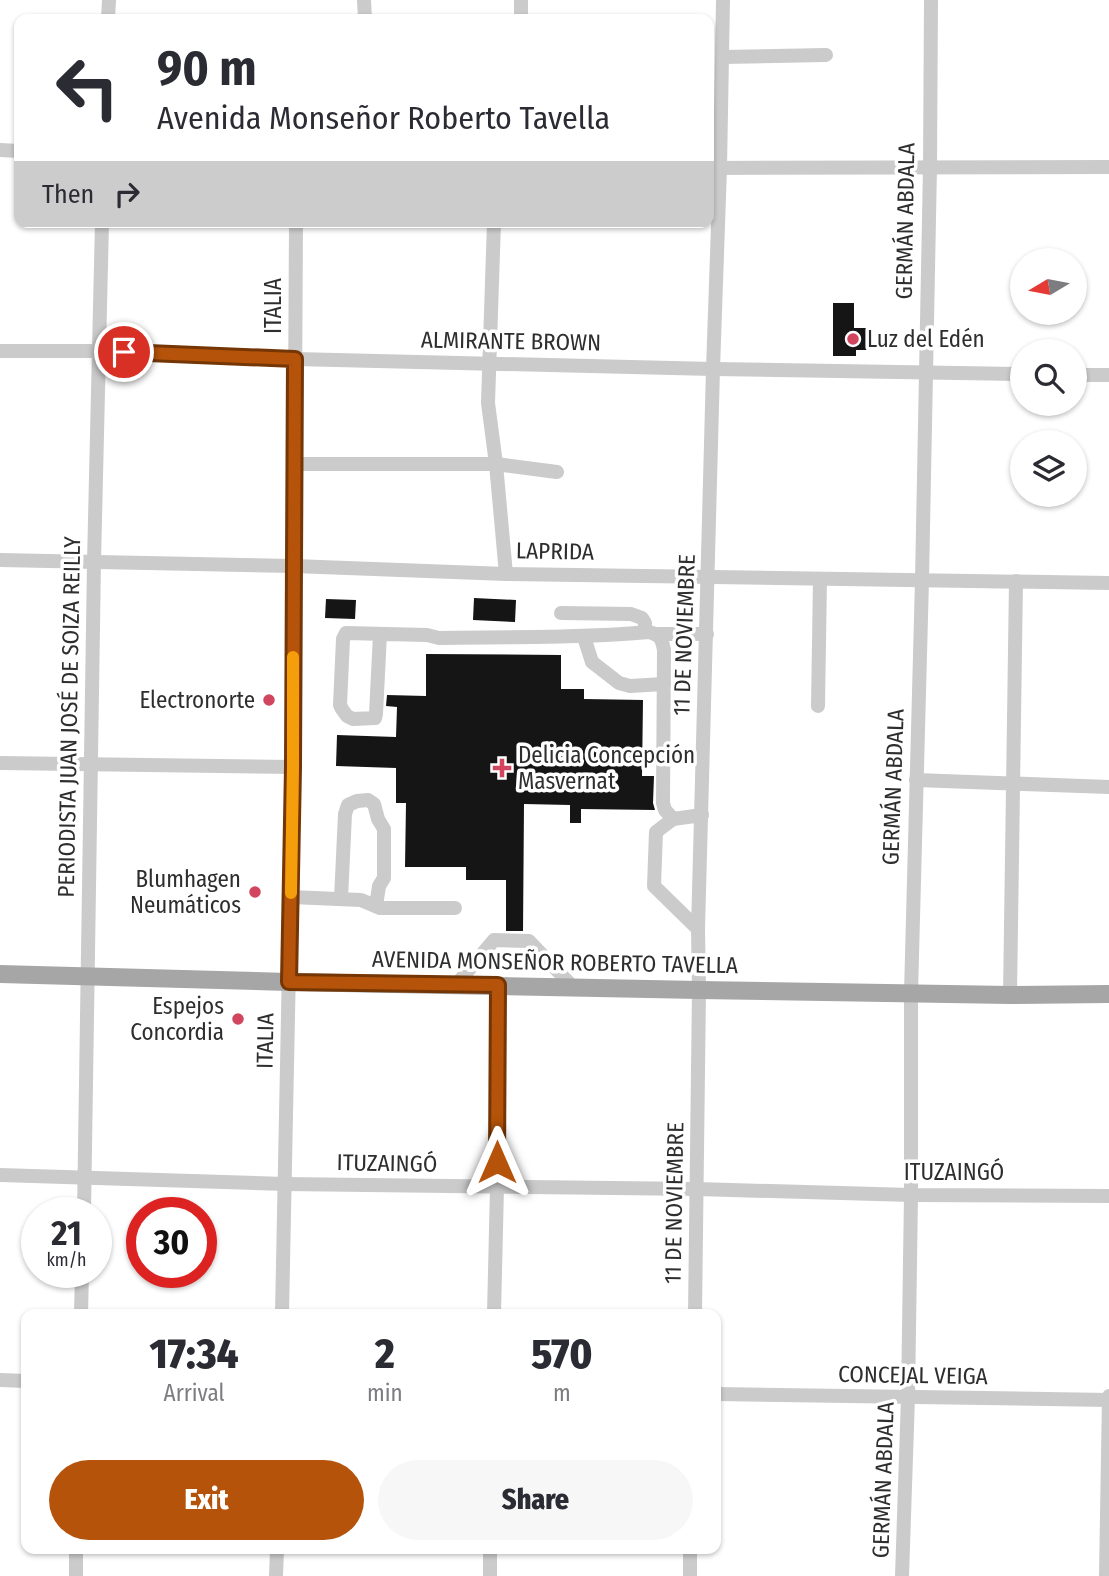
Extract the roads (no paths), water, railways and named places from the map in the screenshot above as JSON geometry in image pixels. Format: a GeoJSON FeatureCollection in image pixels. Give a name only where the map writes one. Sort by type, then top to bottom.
{"type":"FeatureCollection","features":[{"type":"Feature","properties":{"kind":"main road","name":"AVENIDA MONSEÑOR ROBERTO TAVELLA"},"geometry":{"type":"LineString","coordinates":[[0,974],[699,990],[1109,995]]}},
{"type":"Feature","properties":{"kind":"street","name":"11 DE NOVIEMBRE"},"geometry":{"type":"LineString","coordinates":[[695,1309],[698,929],[713,369],[715,168],[723,0]]}},
{"type":"Feature","properties":{"kind":"street","name":"GERMÁN ABDALA"},"geometry":{"type":"LineString","coordinates":[[902,1576],[908,1397],[911,993],[922,580],[931,0]]}},
{"type":"Feature","properties":{"kind":"street"},"geometry":{"type":"LineString","coordinates":[[722,57],[826,55]]}},
{"type":"Feature","properties":{"kind":"street"},"geometry":{"type":"LineString","coordinates":[[715,168],[1109,166]]}},
{"type":"Feature","properties":{"kind":"street","name":"PERIODISTA JUAN JOSÉ DE SOIZA REILLY"},"geometry":{"type":"LineString","coordinates":[[84,1197],[102,228]]}},
{"type":"Feature","properties":{"kind":"street","name":"ITALIA"},"geometry":{"type":"LineString","coordinates":[[282,1309],[293,767],[296,228]]}},
{"type":"Feature","properties":{"kind":"street"},"geometry":{"type":"LineString","coordinates":[[494,228],[488,403],[506,573]]}},
{"type":"Feature","properties":{"kind":"street","name":"ALMIRANTE BROWN"},"geometry":{"type":"LineString","coordinates":[[0,351],[99,351],[295,359],[1010,374]]}},
{"type":"Feature","properties":{"kind":"street"},"geometry":{"type":"LineString","coordinates":[[1087,374],[1109,375]]}},
{"type":"Feature","properties":{"kind":"street"},"geometry":{"type":"LineString","coordinates":[[295,464],[496,464],[557,472]]}},
{"type":"Feature","properties":{"kind":"street","name":"LAPRIDA"},"geometry":{"type":"LineString","coordinates":[[0,560],[506,573],[1109,583]]}},
{"type":"Feature","properties":{"kind":"street"},"geometry":{"type":"LineString","coordinates":[[818,706],[820,579]]}},
{"type":"Feature","properties":{"kind":"street"},"geometry":{"type":"LineString","coordinates":[[1010,995],[1016,581]]}},
{"type":"Feature","properties":{"kind":"street"},"geometry":{"type":"LineString","coordinates":[[561,613],[631,614],[642,618],[651,633],[662,640],[663,803],[673,819]]}},
{"type":"Feature","properties":{"kind":"street"},"geometry":{"type":"LineString","coordinates":[[380,634],[375,718],[353,719],[347,716],[340,705],[342,639],[346,633],[427,635],[439,638],[706,634]]}},
{"type":"Feature","properties":{"kind":"street"},"geometry":{"type":"LineString","coordinates":[[584,637],[593,662],[619,683],[664,684]]}},
{"type":"Feature","properties":{"kind":"street"},"geometry":{"type":"LineString","coordinates":[[0,763],[293,767]]}},
{"type":"Feature","properties":{"kind":"street"},"geometry":{"type":"LineString","coordinates":[[916,780],[1109,787]]}},
{"type":"Feature","properties":{"kind":"street"},"geometry":{"type":"LineString","coordinates":[[341,899],[345,814],[348,805],[368,800],[374,804],[384,829],[383,878],[376,906]]}},
{"type":"Feature","properties":{"kind":"street"},"geometry":{"type":"LineString","coordinates":[[698,929],[654,886],[656,832],[673,819],[702,815]]}},
{"type":"Feature","properties":{"kind":"street"},"geometry":{"type":"LineString","coordinates":[[291,897],[361,901],[380,908],[455,908]]}},
{"type":"Feature","properties":{"kind":"street"},"geometry":{"type":"LineString","coordinates":[[456,985],[494,940],[529,941],[573,987]]}},
{"type":"Feature","properties":{"kind":"street"},"geometry":{"type":"LineString","coordinates":[[494,1309],[498,985]]}},
{"type":"Feature","properties":{"kind":"street","name":"ITUZAINGÓ"},"geometry":{"type":"LineString","coordinates":[[0,1175],[285,1184],[1109,1196]]}},
{"type":"Feature","properties":{"kind":"street"},"geometry":{"type":"LineString","coordinates":[[81,1309],[82,1288]]}},
{"type":"Feature","properties":{"kind":"street"},"geometry":{"type":"LineString","coordinates":[[0,1380],[21,1381]]}},
{"type":"Feature","properties":{"kind":"street","name":"CONCEJAL VEIGA"},"geometry":{"type":"LineString","coordinates":[[721,1394],[1109,1398]]}},
{"type":"Feature","properties":{"kind":"street"},"geometry":{"type":"LineString","coordinates":[[1106,1576],[1109,1398]]}},
{"type":"Feature","properties":{"kind":"street"},"geometry":{"type":"LineString","coordinates":[[76,1554],[76,1576]]}},
{"type":"Feature","properties":{"kind":"street"},"geometry":{"type":"LineString","coordinates":[[276,1576],[277,1554]]}},
{"type":"Feature","properties":{"kind":"street"},"geometry":{"type":"LineString","coordinates":[[490,1554],[490,1576]]}},
{"type":"Feature","properties":{"kind":"street"},"geometry":{"type":"LineString","coordinates":[[690,1554],[690,1576]]}},
{"type":"Feature","properties":{"kind":"place","name":"Luz del Edén"},"geometry":{"type":"Point","coordinates":[853,339]}},
{"type":"Feature","properties":{"kind":"place","name":"Electronorte"},"geometry":{"type":"Point","coordinates":[269,700]}},
{"type":"Feature","properties":{"kind":"place","name":"Delicia Concepción Masvernat"},"geometry":{"type":"Point","coordinates":[502,768]}},
{"type":"Feature","properties":{"kind":"place","name":"Blumhagen Neumáticos"},"geometry":{"type":"Point","coordinates":[255,892]}},
{"type":"Feature","properties":{"kind":"place","name":"Espejos Concordia"},"geometry":{"type":"Point","coordinates":[238,1019]}}]}
